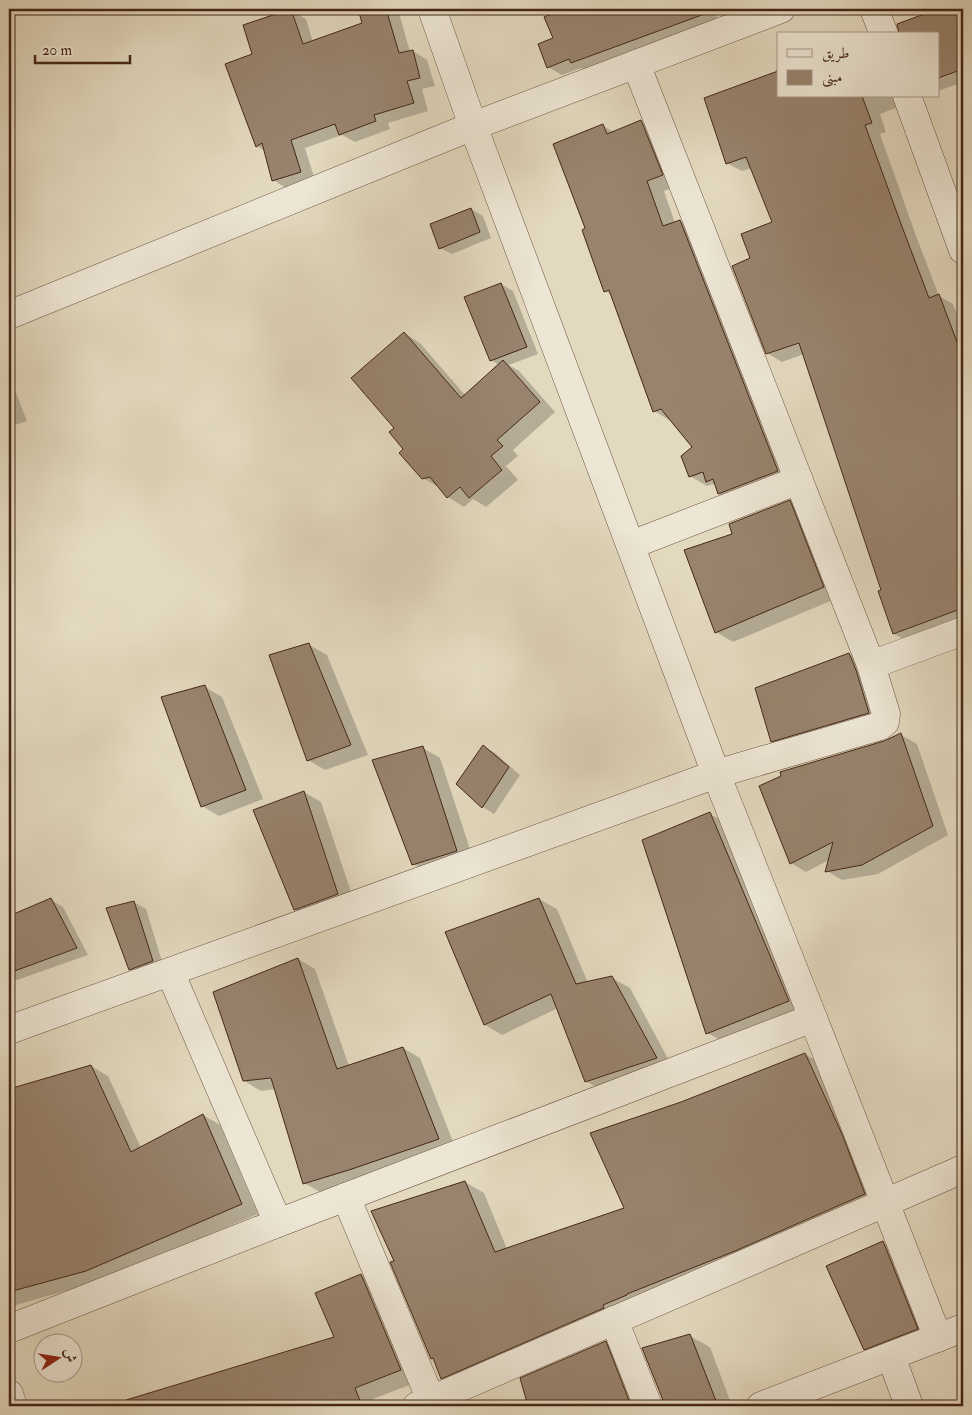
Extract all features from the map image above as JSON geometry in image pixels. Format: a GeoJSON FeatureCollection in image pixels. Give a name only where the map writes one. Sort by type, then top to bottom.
{"type":"FeatureCollection","features":[{"type":"Feature","properties":{"kind":"street"},"geometry":{"type":"LineString","coordinates":[[432,9],[473,126],[716,774],[938,1338]]}},
{"type":"Feature","properties":{"kind":"street"},"geometry":{"type":"LineString","coordinates":[[9,315],[473,126],[636,64],[754,14],[781,9]]}},
{"type":"Feature","properties":{"kind":"street"},"geometry":{"type":"LineString","coordinates":[[874,9],[883,32]]}},
{"type":"Feature","properties":{"kind":"street"},"geometry":{"type":"LineString","coordinates":[[9,1030],[716,774],[880,726],[885,722],[886,714],[871,665],[636,64]]}},
{"type":"Feature","properties":{"kind":"street"},"geometry":{"type":"LineString","coordinates":[[908,98],[963,250]]}},
{"type":"Feature","properties":{"kind":"street"},"geometry":{"type":"LineString","coordinates":[[631,545],[799,480]]}},
{"type":"Feature","properties":{"kind":"street"},"geometry":{"type":"LineString","coordinates":[[871,665],[963,631]]}},
{"type":"Feature","properties":{"kind":"street"},"geometry":{"type":"LineString","coordinates":[[170,972],[278,1223]]}},
{"type":"Feature","properties":{"kind":"street"},"geometry":{"type":"LineString","coordinates":[[9,1329],[278,1223],[813,1018]]}},
{"type":"Feature","properties":{"kind":"street"},"geometry":{"type":"LineString","coordinates":[[346,1197],[424,1403],[963,1169]]}},
{"type":"Feature","properties":{"kind":"street"},"geometry":{"type":"LineString","coordinates":[[614,1320],[648,1406]]}},
{"type":"Feature","properties":{"kind":"street"},"geometry":{"type":"LineString","coordinates":[[761,1406],[963,1328]]}},
{"type":"Feature","properties":{"kind":"street"},"geometry":{"type":"LineString","coordinates":[[891,1356],[909,1406]]}},
{"type":"Feature","properties":{"kind":"street"},"geometry":{"type":"LineString","coordinates":[[9,1394],[14,1406]]}},
{"type":"Feature","properties":{"kind":"building"},"geometry":{"type":"Polygon","coordinates":[[[291,9],[303,44],[362,23],[358,9],[386,9],[399,53],[413,50],[420,78],[407,81],[414,103],[374,115],[376,121],[339,135],[335,124],[291,140],[301,172],[272,181],[262,143],[256,147],[225,64],[252,54],[243,25],[291,9]]]}},
{"type":"Feature","properties":{"kind":"building"},"geometry":{"type":"Polygon","coordinates":[[[563,9],[710,9],[710,12],[571,63],[569,59],[547,68],[538,44],[553,38],[544,17],[563,9]]]}},
{"type":"Feature","properties":{"kind":"building"},"geometry":{"type":"Polygon","coordinates":[[[938,9],[963,9],[963,69],[940,77],[940,32],[899,32],[897,24],[938,9]]]}},
{"type":"Feature","properties":{"kind":"building"},"geometry":{"type":"Polygon","coordinates":[[[777,71],[777,98],[863,98],[872,123],[865,125],[929,298],[939,294],[963,358],[963,608],[893,634],[878,591],[881,590],[799,343],[766,354],[732,266],[750,258],[741,234],[772,222],[746,157],[726,164],[704,98],[777,71]]]}},
{"type":"Feature","properties":{"kind":"building"},"geometry":{"type":"Polygon","coordinates":[[[641,120],[663,175],[647,181],[663,226],[680,220],[778,471],[718,494],[713,479],[706,482],[703,472],[689,477],[681,456],[692,447],[661,409],[653,412],[609,290],[604,292],[582,230],[585,228],[553,144],[603,124],[607,134],[641,120]]]}},
{"type":"Feature","properties":{"kind":"building"},"geometry":{"type":"Polygon","coordinates":[[[471,208],[480,232],[439,249],[430,224],[471,208]]]}},
{"type":"Feature","properties":{"kind":"building"},"geometry":{"type":"Polygon","coordinates":[[[501,283],[527,347],[490,361],[464,297],[501,283]]]}},
{"type":"Feature","properties":{"kind":"building"},"geometry":{"type":"Polygon","coordinates":[[[404,332],[461,398],[503,360],[540,402],[497,440],[503,446],[491,456],[502,470],[469,498],[460,487],[447,498],[430,477],[422,479],[399,453],[403,449],[389,432],[394,428],[351,378],[404,332]]]}},
{"type":"Feature","properties":{"kind":"building"},"geometry":{"type":"Polygon","coordinates":[[[790,500],[824,587],[715,633],[684,550],[732,534],[729,524],[790,500]]]}},
{"type":"Feature","properties":{"kind":"building"},"geometry":{"type":"Polygon","coordinates":[[[309,643],[351,745],[307,761],[269,655],[309,643]]]}},
{"type":"Feature","properties":{"kind":"building"},"geometry":{"type":"Polygon","coordinates":[[[849,653],[869,713],[771,742],[755,688],[849,653]]]}},
{"type":"Feature","properties":{"kind":"building"},"geometry":{"type":"Polygon","coordinates":[[[205,685],[246,790],[201,807],[161,697],[205,685]]]}},
{"type":"Feature","properties":{"kind":"building"},"geometry":{"type":"Polygon","coordinates":[[[901,733],[933,826],[862,865],[825,872],[833,842],[790,864],[759,786],[781,776],[780,772],[884,741],[901,733]]]}},
{"type":"Feature","properties":{"kind":"building"},"geometry":{"type":"Polygon","coordinates":[[[483,745],[509,767],[482,808],[456,784],[483,745]]]}},
{"type":"Feature","properties":{"kind":"building"},"geometry":{"type":"Polygon","coordinates":[[[423,746],[457,851],[412,865],[372,760],[423,746]]]}},
{"type":"Feature","properties":{"kind":"building"},"geometry":{"type":"Polygon","coordinates":[[[304,791],[338,894],[294,910],[253,810],[304,791]]]}},
{"type":"Feature","properties":{"kind":"building"},"geometry":{"type":"Polygon","coordinates":[[[710,812],[789,1001],[706,1034],[642,840],[710,812]]]}},
{"type":"Feature","properties":{"kind":"building"},"geometry":{"type":"Polygon","coordinates":[[[51,898],[77,948],[9,973],[9,916],[51,898]]]}},
{"type":"Feature","properties":{"kind":"building"},"geometry":{"type":"Polygon","coordinates":[[[539,898],[576,984],[612,976],[657,1058],[585,1082],[551,994],[484,1025],[445,932],[539,898]]]}},
{"type":"Feature","properties":{"kind":"building"},"geometry":{"type":"Polygon","coordinates":[[[134,901],[153,961],[129,970],[106,908],[134,901]]]}},
{"type":"Feature","properties":{"kind":"building"},"geometry":{"type":"Polygon","coordinates":[[[298,958],[337,1069],[403,1047],[439,1139],[303,1184],[271,1078],[243,1081],[213,992],[298,958]]]}},
{"type":"Feature","properties":{"kind":"building"},"geometry":{"type":"Polygon","coordinates":[[[805,1053],[842,1134],[865,1194],[735,1251],[627,1294],[603,1305],[604,1308],[441,1379],[390,1262],[394,1261],[371,1211],[465,1181],[495,1252],[624,1208],[590,1133],[681,1102],[805,1053]]]}},
{"type":"Feature","properties":{"kind":"building"},"geometry":{"type":"Polygon","coordinates":[[[91,1065],[131,1152],[203,1114],[242,1204],[86,1271],[9,1292],[9,1089],[91,1065]]]}},
{"type":"Feature","properties":{"kind":"building"},"geometry":{"type":"Polygon","coordinates":[[[883,1241],[918,1329],[864,1350],[826,1266],[883,1241]]]}},
{"type":"Feature","properties":{"kind":"building"},"geometry":{"type":"Polygon","coordinates":[[[361,1274],[401,1370],[355,1388],[362,1406],[127,1406],[126,1400],[334,1337],[315,1293],[361,1274]]]}},
{"type":"Feature","properties":{"kind":"building"},"geometry":{"type":"Polygon","coordinates":[[[690,1334],[718,1406],[663,1406],[663,1400],[642,1348],[690,1334]]]}},
{"type":"Feature","properties":{"kind":"building"},"geometry":{"type":"Polygon","coordinates":[[[606,1341],[631,1406],[528,1406],[520,1378],[606,1341]]]}}]}
